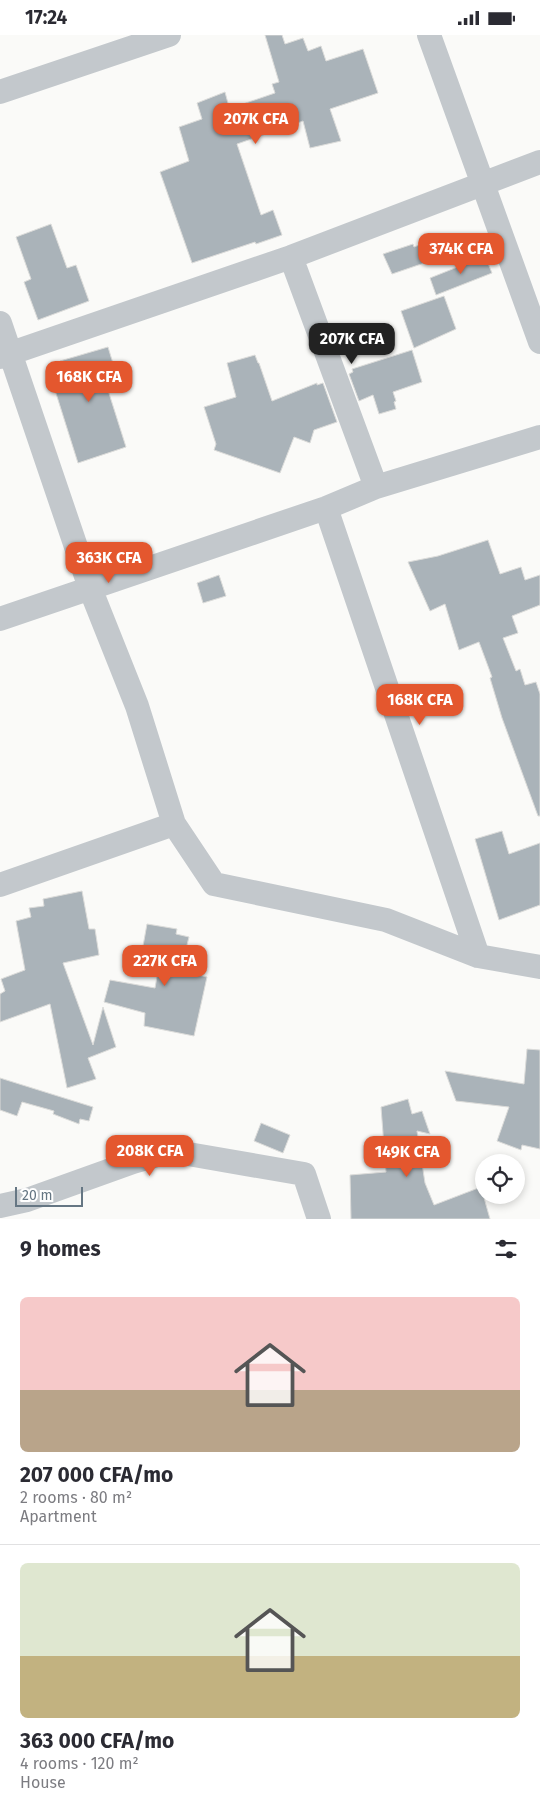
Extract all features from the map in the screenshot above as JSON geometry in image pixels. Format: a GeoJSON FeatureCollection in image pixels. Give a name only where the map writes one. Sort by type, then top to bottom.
{"type":"FeatureCollection","features":[{"type":"Feature","properties":{"kind":"street"},"geometry":{"type":"LineString","coordinates":[[0,92],[169,35]]}},
{"type":"Feature","properties":{"kind":"street"},"geometry":{"type":"LineString","coordinates":[[429,35],[540,342]]}},
{"type":"Feature","properties":{"kind":"street"},"geometry":{"type":"LineString","coordinates":[[5,356],[291,257],[540,162]]}},
{"type":"Feature","properties":{"kind":"street"},"geometry":{"type":"LineString","coordinates":[[291,257],[376,487]]}},
{"type":"Feature","properties":{"kind":"street"},"geometry":{"type":"LineString","coordinates":[[0,323],[5,356],[90,588],[137,706],[174,824],[214,884],[386,920],[478,956],[540,967]]}},
{"type":"Feature","properties":{"kind":"street"},"geometry":{"type":"LineString","coordinates":[[0,619],[326,508],[376,487],[540,437]]}},
{"type":"Feature","properties":{"kind":"street"},"geometry":{"type":"LineString","coordinates":[[326,508],[478,956]]}},
{"type":"Feature","properties":{"kind":"street"},"geometry":{"type":"LineString","coordinates":[[0,885],[174,824]]}},
{"type":"Feature","properties":{"kind":"street"},"geometry":{"type":"LineString","coordinates":[[0,1206],[31,1210],[133,1161],[171,1151],[304,1174],[319,1219]]}},
{"type":"Feature","properties":{"kind":"building"},"geometry":{"type":"Polygon","coordinates":[[[265,35],[282,35],[285,44],[303,38],[308,51],[321,46],[326,61],[363,49],[378,93],[330,109],[341,141],[310,148],[303,121],[237,144],[261,215],[273,210],[282,235],[192,263],[160,172],[189,161],[179,127],[202,119],[197,103],[225,92],[229,107],[236,104],[237,106],[275,93],[272,84],[279,82],[265,35]]]}},
{"type":"Feature","properties":{"kind":"building"},"geometry":{"type":"Polygon","coordinates":[[[51,224],[67,268],[76,265],[89,301],[38,320],[24,282],[31,279],[16,237],[51,224]]]}},
{"type":"Feature","properties":{"kind":"building"},"geometry":{"type":"Polygon","coordinates":[[[430,241],[436,259],[392,274],[383,254],[413,244],[414,247],[430,241]]]}},
{"type":"Feature","properties":{"kind":"building"},"geometry":{"type":"Polygon","coordinates":[[[485,256],[492,273],[436,295],[430,278],[485,256]]]}},
{"type":"Feature","properties":{"kind":"building"},"geometry":{"type":"Polygon","coordinates":[[[444,296],[456,329],[414,348],[401,311],[444,296]]]}},
{"type":"Feature","properties":{"kind":"building"},"geometry":{"type":"Polygon","coordinates":[[[108,347],[119,383],[107,387],[126,447],[78,463],[48,368],[61,365],[60,361],[108,347]]]}},
{"type":"Feature","properties":{"kind":"building"},"geometry":{"type":"Polygon","coordinates":[[[412,350],[422,382],[393,392],[396,409],[379,414],[373,395],[359,401],[349,374],[353,372],[352,369],[412,350]]]}},
{"type":"Feature","properties":{"kind":"building"},"geometry":{"type":"Polygon","coordinates":[[[255,355],[272,401],[317,383],[317,385],[323,383],[337,422],[314,430],[310,443],[294,437],[280,473],[214,450],[216,444],[204,407],[236,397],[227,363],[255,355]]]}},
{"type":"Feature","properties":{"kind":"building"},"geometry":{"type":"Polygon","coordinates":[[[488,540],[500,574],[521,567],[525,580],[540,575],[540,605],[512,616],[518,633],[503,638],[516,671],[520,669],[525,685],[536,682],[540,694],[540,816],[538,816],[502,718],[490,678],[492,677],[479,642],[459,650],[445,604],[430,611],[408,562],[438,556],[488,540]]]}},
{"type":"Feature","properties":{"kind":"building"},"geometry":{"type":"Polygon","coordinates":[[[219,575],[226,596],[203,603],[197,583],[219,575]]]}},
{"type":"Feature","properties":{"kind":"building"},"geometry":{"type":"Polygon","coordinates":[[[502,831],[509,854],[540,843],[540,905],[499,920],[475,839],[502,831]]]}},
{"type":"Feature","properties":{"kind":"building"},"geometry":{"type":"Polygon","coordinates":[[[82,891],[89,929],[95,929],[99,955],[63,963],[93,1045],[103,1007],[116,1047],[88,1058],[96,1079],[67,1088],[50,1004],[0,1022],[0,994],[5,991],[1,979],[25,970],[16,921],[31,917],[29,908],[44,906],[43,899],[82,891]]]}},
{"type":"Feature","properties":{"kind":"building"},"geometry":{"type":"Polygon","coordinates":[[[147,924],[177,929],[176,934],[189,937],[184,957],[188,958],[184,972],[207,977],[194,1036],[144,1026],[145,1013],[104,1002],[110,980],[155,988],[162,948],[143,946],[147,924]]]}},
{"type":"Feature","properties":{"kind":"building"},"geometry":{"type":"Polygon","coordinates":[[[527,1049],[540,1050],[540,1149],[522,1145],[521,1150],[497,1141],[509,1107],[456,1101],[445,1071],[524,1084],[527,1049]]]}},
{"type":"Feature","properties":{"kind":"building"},"geometry":{"type":"Polygon","coordinates":[[[0,1078],[93,1107],[89,1121],[80,1119],[79,1124],[53,1114],[54,1111],[22,1102],[17,1116],[0,1110],[0,1078]]]}},
{"type":"Feature","properties":{"kind":"building"},"geometry":{"type":"Polygon","coordinates":[[[408,1099],[412,1114],[422,1111],[430,1134],[417,1131],[425,1183],[434,1205],[475,1189],[475,1204],[486,1204],[490,1219],[351,1219],[350,1175],[386,1172],[381,1107],[408,1099]]]}},
{"type":"Feature","properties":{"kind":"building"},"geometry":{"type":"Polygon","coordinates":[[[261,1123],[290,1135],[283,1153],[254,1141],[261,1123]]]}}]}
